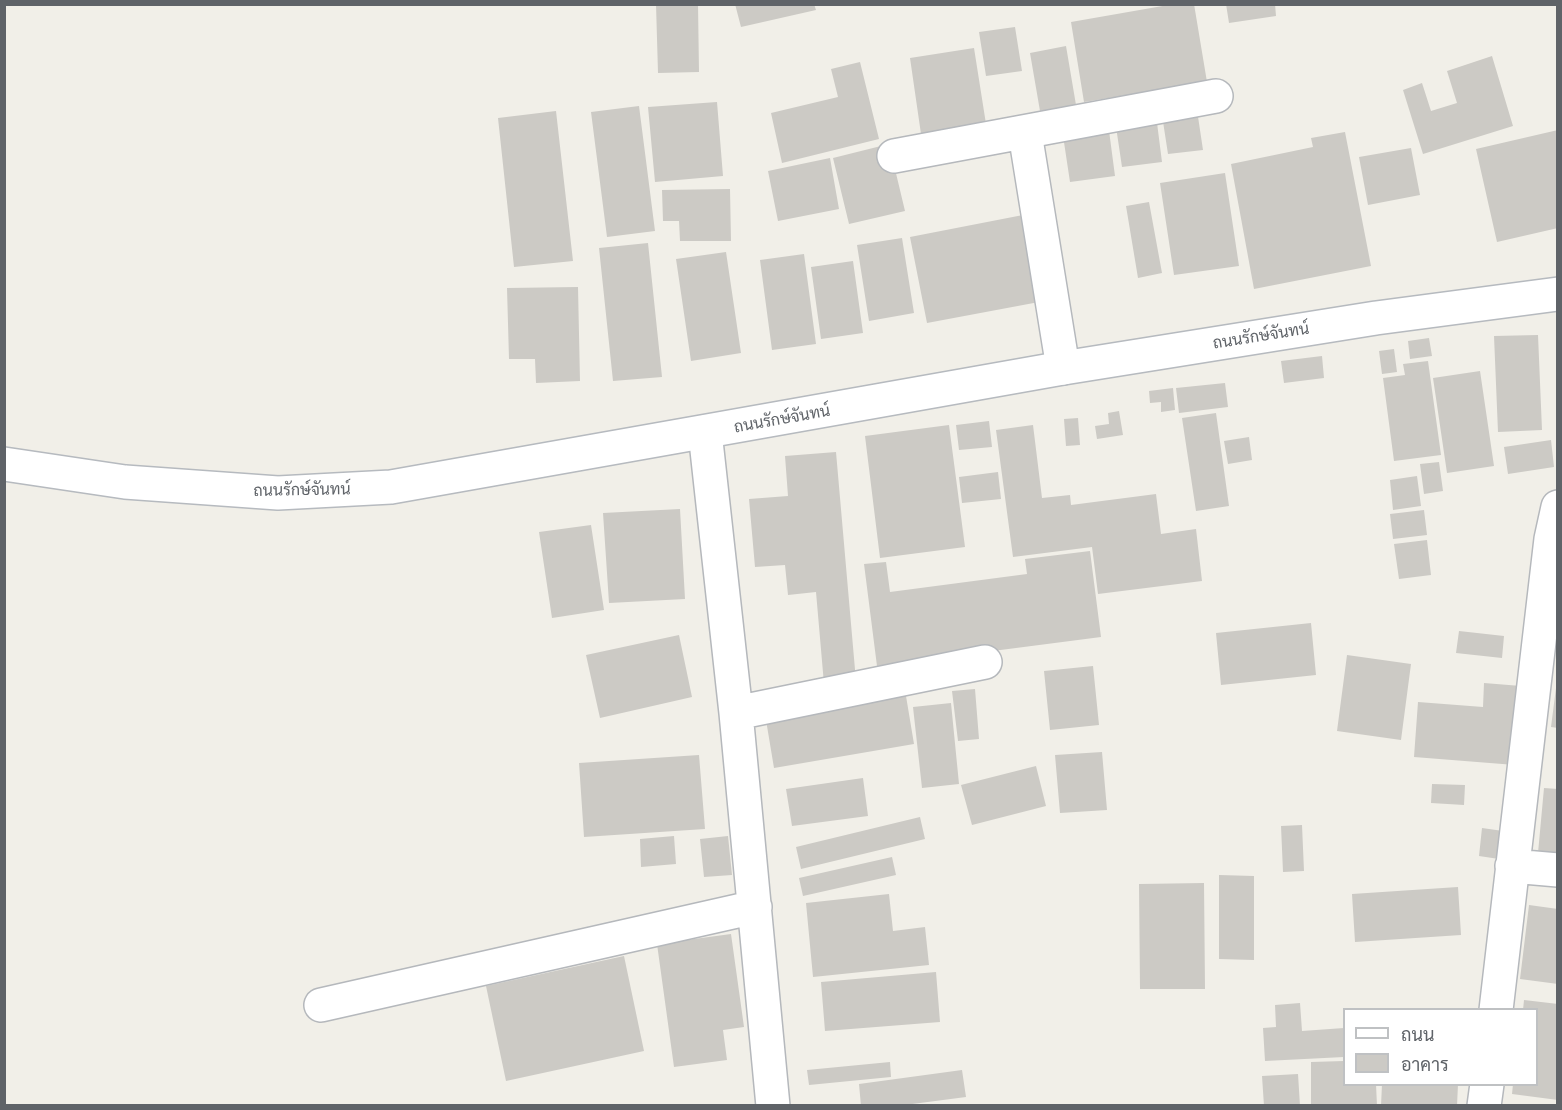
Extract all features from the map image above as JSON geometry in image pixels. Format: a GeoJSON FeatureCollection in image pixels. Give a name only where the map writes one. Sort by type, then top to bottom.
{"type":"FeatureCollection","features":[{"type":"Feature","properties":{"kind":"street"},"geometry":{"type":"LineString","coordinates":[[894,156],[1216,96]]}},
{"type":"Feature","properties":{"kind":"street"},"geometry":{"type":"LineString","coordinates":[[1025,133],[1063,368]]}},
{"type":"Feature","properties":{"kind":"street","name":"ถนนรักษ์จันทน์"},"geometry":{"type":"LineString","coordinates":[[4,464],[125,482],[278,493],[391,487],[1063,368],[1376,318],[1557,294]]}},
{"type":"Feature","properties":{"kind":"street"},"geometry":{"type":"LineString","coordinates":[[705,432],[736,712],[773,1106]]}},
{"type":"Feature","properties":{"kind":"street"},"geometry":{"type":"LineString","coordinates":[[1496,1008],[1549,550],[1557,507]]}},
{"type":"Feature","properties":{"kind":"street"},"geometry":{"type":"LineString","coordinates":[[736,712],[984,662]]}},
{"type":"Feature","properties":{"kind":"street"},"geometry":{"type":"LineString","coordinates":[[1512,866],[1557,870]]}},
{"type":"Feature","properties":{"kind":"street"},"geometry":{"type":"LineString","coordinates":[[321,1005],[755,907]]}},
{"type":"Feature","properties":{"kind":"street"},"geometry":{"type":"LineString","coordinates":[[1484,1106],[1487,1086]]}},
{"type":"Feature","properties":{"kind":"building"},"geometry":{"type":"Polygon","coordinates":[[[656,4],[698,4],[699,72],[658,73],[656,4]]]}},
{"type":"Feature","properties":{"kind":"building"},"geometry":{"type":"Polygon","coordinates":[[[735,4],[814,4],[816,10],[741,27],[735,4]]]}},
{"type":"Feature","properties":{"kind":"building"},"geometry":{"type":"Polygon","coordinates":[[[1174,4],[1194,4],[1207,82],[1084,102],[1071,22],[1174,4]]]}},
{"type":"Feature","properties":{"kind":"building"},"geometry":{"type":"Polygon","coordinates":[[[1226,4],[1275,4],[1276,16],[1229,23],[1226,4]]]}},
{"type":"Feature","properties":{"kind":"building"},"geometry":{"type":"Polygon","coordinates":[[[1015,27],[1022,71],[986,76],[979,32],[1015,27]]]}},
{"type":"Feature","properties":{"kind":"building"},"geometry":{"type":"Polygon","coordinates":[[[1066,46],[1076,105],[1040,111],[1030,53],[1066,46]]]}},
{"type":"Feature","properties":{"kind":"building"},"geometry":{"type":"Polygon","coordinates":[[[974,48],[986,124],[921,134],[910,58],[974,48]]]}},
{"type":"Feature","properties":{"kind":"building"},"geometry":{"type":"Polygon","coordinates":[[[1492,56],[1513,126],[1423,154],[1403,90],[1422,83],[1431,111],[1457,103],[1447,71],[1492,56]]]}},
{"type":"Feature","properties":{"kind":"building"},"geometry":{"type":"Polygon","coordinates":[[[860,62],[879,139],[782,163],[771,113],[838,97],[831,69],[860,62]]]}},
{"type":"Feature","properties":{"kind":"building"},"geometry":{"type":"Polygon","coordinates":[[[717,102],[723,176],[655,182],[648,107],[717,102]]]}},
{"type":"Feature","properties":{"kind":"building"},"geometry":{"type":"Polygon","coordinates":[[[639,106],[655,231],[607,237],[591,112],[639,106]]]}},
{"type":"Feature","properties":{"kind":"building"},"geometry":{"type":"Polygon","coordinates":[[[1197,110],[1203,150],[1168,154],[1162,115],[1197,110]]]}},
{"type":"Feature","properties":{"kind":"building"},"geometry":{"type":"Polygon","coordinates":[[[556,111],[573,261],[514,267],[498,118],[556,111]]]}},
{"type":"Feature","properties":{"kind":"building"},"geometry":{"type":"Polygon","coordinates":[[[1156,115],[1162,162],[1122,167],[1115,120],[1156,115]]]}},
{"type":"Feature","properties":{"kind":"building"},"geometry":{"type":"Polygon","coordinates":[[[1108,123],[1115,176],[1070,182],[1062,129],[1108,123]]]}},
{"type":"Feature","properties":{"kind":"building"},"geometry":{"type":"Polygon","coordinates":[[[1558,130],[1558,228],[1497,242],[1476,149],[1558,130]]]}},
{"type":"Feature","properties":{"kind":"building"},"geometry":{"type":"Polygon","coordinates":[[[1345,132],[1371,266],[1254,289],[1231,164],[1313,147],[1311,138],[1345,132]]]}},
{"type":"Feature","properties":{"kind":"building"},"geometry":{"type":"Polygon","coordinates":[[[889,144],[905,211],[849,224],[833,158],[889,144]]]}},
{"type":"Feature","properties":{"kind":"building"},"geometry":{"type":"Polygon","coordinates":[[[1411,148],[1420,195],[1368,205],[1359,157],[1411,148]]]}},
{"type":"Feature","properties":{"kind":"building"},"geometry":{"type":"Polygon","coordinates":[[[830,158],[839,209],[778,221],[768,171],[830,158]]]}},
{"type":"Feature","properties":{"kind":"building"},"geometry":{"type":"Polygon","coordinates":[[[1225,173],[1239,266],[1174,275],[1160,183],[1225,173]]]}},
{"type":"Feature","properties":{"kind":"building"},"geometry":{"type":"Polygon","coordinates":[[[730,189],[731,241],[680,241],[679,221],[663,221],[662,190],[730,189]]]}},
{"type":"Feature","properties":{"kind":"building"},"geometry":{"type":"Polygon","coordinates":[[[1149,202],[1162,273],[1138,278],[1126,206],[1149,202]]]}},
{"type":"Feature","properties":{"kind":"building"},"geometry":{"type":"Polygon","coordinates":[[[1023,215],[1039,302],[927,323],[910,237],[1023,215]]]}},
{"type":"Feature","properties":{"kind":"building"},"geometry":{"type":"Polygon","coordinates":[[[902,238],[914,313],[869,321],[857,245],[902,238]]]}},
{"type":"Feature","properties":{"kind":"building"},"geometry":{"type":"Polygon","coordinates":[[[648,243],[662,377],[613,381],[599,248],[648,243]]]}},
{"type":"Feature","properties":{"kind":"building"},"geometry":{"type":"Polygon","coordinates":[[[726,252],[741,353],[691,361],[676,259],[726,252]]]}},
{"type":"Feature","properties":{"kind":"building"},"geometry":{"type":"Polygon","coordinates":[[[804,254],[816,344],[772,350],[760,260],[804,254]]]}},
{"type":"Feature","properties":{"kind":"building"},"geometry":{"type":"Polygon","coordinates":[[[853,261],[863,333],[821,339],[811,267],[853,261]]]}},
{"type":"Feature","properties":{"kind":"building"},"geometry":{"type":"Polygon","coordinates":[[[578,287],[580,381],[536,383],[535,359],[509,359],[507,288],[578,287]]]}},
{"type":"Feature","properties":{"kind":"building"},"geometry":{"type":"Polygon","coordinates":[[[1538,335],[1542,430],[1498,432],[1494,336],[1538,335]]]}},
{"type":"Feature","properties":{"kind":"building"},"geometry":{"type":"Polygon","coordinates":[[[1429,338],[1432,356],[1410,359],[1408,341],[1429,338]]]}},
{"type":"Feature","properties":{"kind":"building"},"geometry":{"type":"Polygon","coordinates":[[[1394,349],[1397,372],[1382,374],[1379,351],[1394,349]]]}},
{"type":"Feature","properties":{"kind":"building"},"geometry":{"type":"Polygon","coordinates":[[[1322,356],[1324,378],[1284,383],[1281,361],[1322,356]]]}},
{"type":"Feature","properties":{"kind":"building"},"geometry":{"type":"Polygon","coordinates":[[[1428,361],[1441,455],[1394,461],[1383,378],[1405,375],[1403,364],[1428,361]]]}},
{"type":"Feature","properties":{"kind":"building"},"geometry":{"type":"Polygon","coordinates":[[[1480,371],[1494,466],[1447,473],[1433,378],[1480,371]]]}},
{"type":"Feature","properties":{"kind":"building"},"geometry":{"type":"Polygon","coordinates":[[[1225,383],[1228,407],[1179,413],[1176,388],[1225,383]]]}},
{"type":"Feature","properties":{"kind":"building"},"geometry":{"type":"Polygon","coordinates":[[[1173,388],[1175,410],[1161,412],[1161,402],[1150,403],[1149,391],[1173,388]]]}},
{"type":"Feature","properties":{"kind":"building"},"geometry":{"type":"Polygon","coordinates":[[[1119,411],[1123,435],[1097,439],[1095,426],[1109,424],[1108,413],[1119,411]]]}},
{"type":"Feature","properties":{"kind":"building"},"geometry":{"type":"Polygon","coordinates":[[[1216,413],[1229,506],[1196,511],[1182,418],[1216,413]]]}},
{"type":"Feature","properties":{"kind":"building"},"geometry":{"type":"Polygon","coordinates":[[[1078,418],[1080,445],[1066,446],[1064,419],[1078,418]]]}},
{"type":"Feature","properties":{"kind":"building"},"geometry":{"type":"Polygon","coordinates":[[[989,421],[992,447],[959,450],[956,425],[989,421]]]}},
{"type":"Feature","properties":{"kind":"building"},"geometry":{"type":"Polygon","coordinates":[[[949,425],[965,547],[880,558],[865,436],[949,425]]]}},
{"type":"Feature","properties":{"kind":"building"},"geometry":{"type":"Polygon","coordinates":[[[1033,425],[1042,498],[1070,495],[1071,505],[1156,494],[1161,534],[1196,529],[1202,581],[1098,594],[1092,547],[1013,557],[996,430],[1033,425]]]}},
{"type":"Feature","properties":{"kind":"building"},"geometry":{"type":"Polygon","coordinates":[[[1249,437],[1252,460],[1228,464],[1224,441],[1249,437]]]}},
{"type":"Feature","properties":{"kind":"building"},"geometry":{"type":"Polygon","coordinates":[[[1551,440],[1554,467],[1508,474],[1504,447],[1551,440]]]}},
{"type":"Feature","properties":{"kind":"building"},"geometry":{"type":"Polygon","coordinates":[[[836,452],[856,681],[824,684],[816,592],[788,595],[785,565],[755,567],[749,499],[788,496],[785,456],[836,452]]]}},
{"type":"Feature","properties":{"kind":"building"},"geometry":{"type":"Polygon","coordinates":[[[1439,462],[1443,491],[1424,494],[1420,464],[1439,462]]]}},
{"type":"Feature","properties":{"kind":"building"},"geometry":{"type":"Polygon","coordinates":[[[998,472],[1001,499],[962,503],[959,477],[998,472]]]}},
{"type":"Feature","properties":{"kind":"building"},"geometry":{"type":"Polygon","coordinates":[[[1417,476],[1421,506],[1393,510],[1390,480],[1417,476]]]}},
{"type":"Feature","properties":{"kind":"building"},"geometry":{"type":"Polygon","coordinates":[[[680,509],[685,599],[609,603],[603,513],[680,509]]]}},
{"type":"Feature","properties":{"kind":"building"},"geometry":{"type":"Polygon","coordinates":[[[1424,510],[1427,535],[1393,539],[1390,514],[1424,510]]]}},
{"type":"Feature","properties":{"kind":"building"},"geometry":{"type":"Polygon","coordinates":[[[591,525],[604,610],[552,618],[539,532],[591,525]]]}},
{"type":"Feature","properties":{"kind":"building"},"geometry":{"type":"Polygon","coordinates":[[[1427,540],[1431,575],[1399,579],[1394,544],[1427,540]]]}},
{"type":"Feature","properties":{"kind":"building"},"geometry":{"type":"Polygon","coordinates":[[[1090,551],[1101,637],[877,666],[864,564],[886,562],[890,592],[1027,574],[1025,559],[1090,551]]]}},
{"type":"Feature","properties":{"kind":"building"},"geometry":{"type":"Polygon","coordinates":[[[1311,623],[1316,675],[1221,685],[1216,633],[1311,623]]]}},
{"type":"Feature","properties":{"kind":"building"},"geometry":{"type":"Polygon","coordinates":[[[1459,631],[1504,636],[1502,658],[1456,653],[1459,631]]]}},
{"type":"Feature","properties":{"kind":"building"},"geometry":{"type":"Polygon","coordinates":[[[679,635],[692,697],[600,718],[586,655],[679,635]]]}},
{"type":"Feature","properties":{"kind":"building"},"geometry":{"type":"Polygon","coordinates":[[[1347,655],[1411,664],[1401,740],[1337,731],[1347,655]]]}},
{"type":"Feature","properties":{"kind":"building"},"geometry":{"type":"Polygon","coordinates":[[[1093,666],[1099,725],[1050,730],[1044,671],[1093,666]]]}},
{"type":"Feature","properties":{"kind":"building"},"geometry":{"type":"Polygon","coordinates":[[[1484,683],[1521,686],[1515,765],[1414,757],[1418,702],[1483,707],[1484,683]]]}},
{"type":"Feature","properties":{"kind":"building"},"geometry":{"type":"Polygon","coordinates":[[[1556,688],[1558,689],[1558,728],[1551,727],[1556,688]]]}},
{"type":"Feature","properties":{"kind":"building"},"geometry":{"type":"Polygon","coordinates":[[[975,689],[979,739],[958,741],[952,691],[975,689]]]}},
{"type":"Feature","properties":{"kind":"building"},"geometry":{"type":"Polygon","coordinates":[[[905,690],[914,744],[774,768],[765,714],[905,690]]]}},
{"type":"Feature","properties":{"kind":"building"},"geometry":{"type":"Polygon","coordinates":[[[951,703],[959,784],[922,788],[913,707],[951,703]]]}},
{"type":"Feature","properties":{"kind":"building"},"geometry":{"type":"Polygon","coordinates":[[[1102,752],[1107,810],[1060,813],[1055,755],[1102,752]]]}},
{"type":"Feature","properties":{"kind":"building"},"geometry":{"type":"Polygon","coordinates":[[[699,755],[705,829],[584,837],[579,763],[699,755]]]}},
{"type":"Feature","properties":{"kind":"building"},"geometry":{"type":"Polygon","coordinates":[[[1036,766],[1046,806],[972,825],[961,785],[1036,766]]]}},
{"type":"Feature","properties":{"kind":"building"},"geometry":{"type":"Polygon","coordinates":[[[863,778],[868,816],[792,826],[786,789],[863,778]]]}},
{"type":"Feature","properties":{"kind":"building"},"geometry":{"type":"Polygon","coordinates":[[[1432,784],[1465,785],[1464,805],[1431,803],[1432,784]]]}},
{"type":"Feature","properties":{"kind":"building"},"geometry":{"type":"Polygon","coordinates":[[[1544,788],[1558,789],[1558,855],[1538,853],[1544,788]]]}},
{"type":"Feature","properties":{"kind":"building"},"geometry":{"type":"Polygon","coordinates":[[[920,817],[925,839],[801,869],[796,847],[920,817]]]}},
{"type":"Feature","properties":{"kind":"building"},"geometry":{"type":"Polygon","coordinates":[[[1302,825],[1304,871],[1283,872],[1281,826],[1302,825]]]}},
{"type":"Feature","properties":{"kind":"building"},"geometry":{"type":"Polygon","coordinates":[[[1482,828],[1503,831],[1499,859],[1479,856],[1482,828]]]}},
{"type":"Feature","properties":{"kind":"building"},"geometry":{"type":"Polygon","coordinates":[[[674,836],[676,864],[641,867],[640,839],[674,836]]]}},
{"type":"Feature","properties":{"kind":"building"},"geometry":{"type":"Polygon","coordinates":[[[728,836],[732,875],[704,877],[700,839],[728,836]]]}},
{"type":"Feature","properties":{"kind":"building"},"geometry":{"type":"Polygon","coordinates":[[[892,857],[896,875],[803,896],[799,878],[892,857]]]}},
{"type":"Feature","properties":{"kind":"building"},"geometry":{"type":"Polygon","coordinates":[[[1219,875],[1254,876],[1254,960],[1219,959],[1219,875]]]}},
{"type":"Feature","properties":{"kind":"building"},"geometry":{"type":"Polygon","coordinates":[[[1204,883],[1205,989],[1140,989],[1139,884],[1204,883]]]}},
{"type":"Feature","properties":{"kind":"building"},"geometry":{"type":"Polygon","coordinates":[[[1458,887],[1461,935],[1355,942],[1352,894],[1458,887]]]}},
{"type":"Feature","properties":{"kind":"building"},"geometry":{"type":"Polygon","coordinates":[[[889,894],[893,931],[925,927],[929,965],[813,977],[806,903],[889,894]]]}},
{"type":"Feature","properties":{"kind":"building"},"geometry":{"type":"Polygon","coordinates":[[[1529,905],[1558,909],[1558,984],[1520,979],[1529,905]]]}},
{"type":"Feature","properties":{"kind":"building"},"geometry":{"type":"Polygon","coordinates":[[[731,934],[744,1027],[723,1030],[727,1060],[674,1067],[657,944],[731,934]]]}},
{"type":"Feature","properties":{"kind":"building"},"geometry":{"type":"Polygon","coordinates":[[[624,956],[644,1051],[506,1081],[486,986],[624,956]]]}},
{"type":"Feature","properties":{"kind":"building"},"geometry":{"type":"Polygon","coordinates":[[[936,972],[940,1022],[825,1031],[821,982],[936,972]]]}},
{"type":"Feature","properties":{"kind":"building"},"geometry":{"type":"Polygon","coordinates":[[[1524,1000],[1558,1004],[1558,1100],[1512,1094],[1513,1086],[1538,1086],[1538,1008],[1523,1008],[1524,1000]]]}},
{"type":"Feature","properties":{"kind":"building"},"geometry":{"type":"Polygon","coordinates":[[[1300,1003],[1302,1031],[1343,1028],[1343,1057],[1265,1061],[1263,1028],[1276,1027],[1275,1005],[1300,1003]]]}},
{"type":"Feature","properties":{"kind":"building"},"geometry":{"type":"Polygon","coordinates":[[[1343,1061],[1343,1086],[1376,1086],[1377,1106],[1311,1106],[1311,1062],[1343,1061]]]}},
{"type":"Feature","properties":{"kind":"building"},"geometry":{"type":"Polygon","coordinates":[[[890,1062],[891,1077],[809,1085],[807,1070],[890,1062]]]}},
{"type":"Feature","properties":{"kind":"building"},"geometry":{"type":"Polygon","coordinates":[[[962,1070],[966,1097],[897,1106],[861,1106],[859,1084],[962,1070]]]}},
{"type":"Feature","properties":{"kind":"building"},"geometry":{"type":"Polygon","coordinates":[[[1298,1074],[1300,1106],[1264,1106],[1262,1076],[1298,1074]]]}},
{"type":"Feature","properties":{"kind":"building"},"geometry":{"type":"Polygon","coordinates":[[[1382,1086],[1458,1086],[1457,1106],[1381,1106],[1382,1086]]]}}]}
